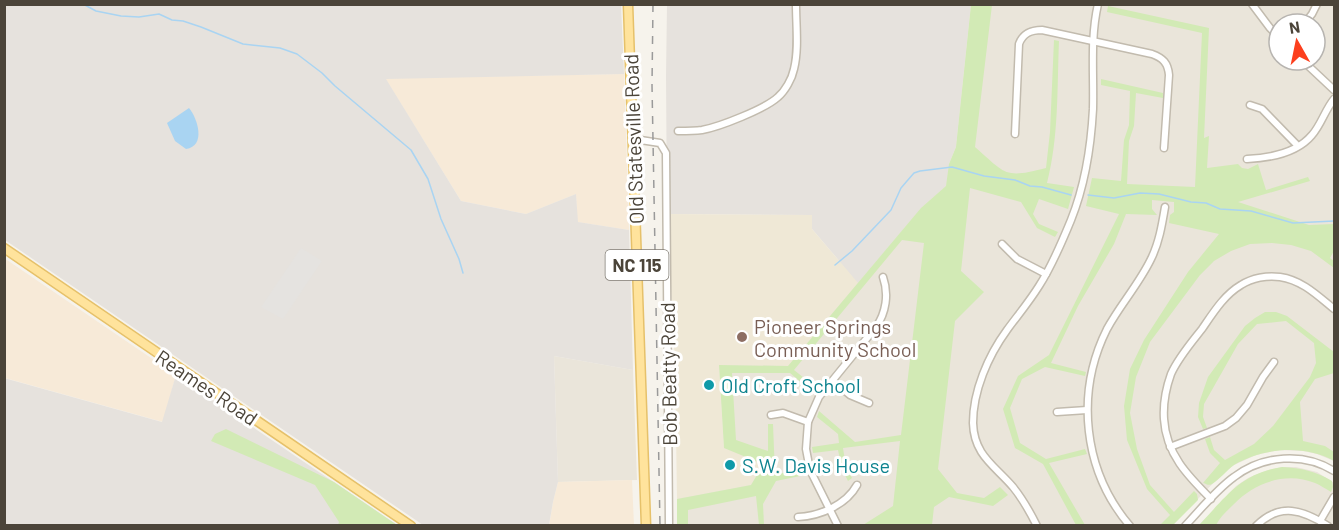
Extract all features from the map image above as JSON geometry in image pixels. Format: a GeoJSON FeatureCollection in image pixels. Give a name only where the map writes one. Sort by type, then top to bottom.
{"type":"FeatureCollection","features":[{"type":"Feature","properties":{"kind":"main road","name":"Old Statesville Road"},"geometry":{"type":"LineString","coordinates":[[628,4],[646,525]]}},
{"type":"Feature","properties":{"kind":"main road","name":"Reames Road"},"geometry":{"type":"LineString","coordinates":[[4,248],[411,525]]}},
{"type":"Feature","properties":{"kind":"street"},"geometry":{"type":"LineString","coordinates":[[678,131],[701,130],[721,124],[757,110],[778,98],[794,72],[796,4]]}},
{"type":"Feature","properties":{"kind":"street"},"geometry":{"type":"LineString","coordinates":[[1027,525],[1036,523],[1017,492],[982,454],[975,437],[974,408],[979,386],[993,352],[1046,274],[1078,202],[1084,178],[1092,117],[1092,42],[1098,4]]}},
{"type":"Feature","properties":{"kind":"street"},"geometry":{"type":"LineString","coordinates":[[1252,4],[1267,24]]}},
{"type":"Feature","properties":{"kind":"street"},"geometry":{"type":"LineString","coordinates":[[1015,134],[1019,44],[1022,37],[1030,31],[1042,30],[1152,54],[1161,58],[1167,64],[1169,75],[1164,148]]}},
{"type":"Feature","properties":{"kind":"street"},"geometry":{"type":"LineString","coordinates":[[1315,72],[1335,90]]}},
{"type":"Feature","properties":{"kind":"street"},"geometry":{"type":"LineString","coordinates":[[1247,159],[1262,158],[1298,146],[1312,135],[1328,106],[1335,99]]}},
{"type":"Feature","properties":{"kind":"street"},"geometry":{"type":"LineString","coordinates":[[1250,105],[1262,109],[1298,146]]}},
{"type":"Feature","properties":{"kind":"street","name":"Bob Beatty Road"},"geometry":{"type":"LineString","coordinates":[[634,139],[660,143],[666,153],[669,525]]}},
{"type":"Feature","properties":{"kind":"street"},"geometry":{"type":"LineString","coordinates":[[1130,525],[1112,499],[1097,468],[1090,440],[1087,410],[1091,376],[1099,348],[1113,318],[1151,259],[1160,234],[1165,207]]}},
{"type":"Feature","properties":{"kind":"street"},"geometry":{"type":"LineString","coordinates":[[1002,244],[1017,259],[1046,274]]}},
{"type":"Feature","properties":{"kind":"street"},"geometry":{"type":"LineString","coordinates":[[1211,499],[1182,468],[1170,447],[1165,429],[1164,409],[1167,386],[1185,351],[1225,298],[1239,285],[1255,279],[1272,276],[1290,279],[1307,287],[1335,309]]}},
{"type":"Feature","properties":{"kind":"street"},"geometry":{"type":"LineString","coordinates":[[838,525],[807,460],[808,422],[815,404],[882,318],[886,295],[883,277]]}},
{"type":"Feature","properties":{"kind":"street"},"geometry":{"type":"LineString","coordinates":[[1170,447],[1225,426],[1236,418],[1247,405],[1274,362]]}},
{"type":"Feature","properties":{"kind":"street"},"geometry":{"type":"LineString","coordinates":[[832,381],[850,395],[869,403]]}},
{"type":"Feature","properties":{"kind":"street"},"geometry":{"type":"LineString","coordinates":[[1058,412],[1087,410]]}},
{"type":"Feature","properties":{"kind":"street"},"geometry":{"type":"LineString","coordinates":[[771,415],[783,413],[808,422]]}},
{"type":"Feature","properties":{"kind":"street"},"geometry":{"type":"LineString","coordinates":[[1185,525],[1236,475],[1265,461],[1296,458],[1317,463],[1335,471]]}},
{"type":"Feature","properties":{"kind":"street"},"geometry":{"type":"LineString","coordinates":[[798,517],[817,514],[829,509],[849,496],[856,485]]}},
{"type":"Feature","properties":{"kind":"street"},"geometry":{"type":"LineString","coordinates":[[1320,521],[1335,497]]}},
{"type":"Feature","properties":{"kind":"street"},"geometry":{"type":"LineString","coordinates":[[1256,525],[1263,519],[1281,511],[1298,511],[1328,525]]}},
{"type":"Feature","properties":{"kind":"shaded area"},"geometry":{"type":"Polygon","coordinates":[[[4,5],[621,5],[624,74],[386,79],[461,201],[526,214],[576,194],[578,222],[629,230],[633,370],[554,356],[558,482],[549,525],[423,525],[5,240],[4,5]]]}},
{"type":"Feature","properties":{"kind":"shaded area"},"geometry":{"type":"Polygon","coordinates":[[[667,5],[971,5],[956,147],[949,164],[946,186],[921,208],[858,283],[812,229],[811,215],[667,214],[667,5]]]}},
{"type":"Feature","properties":{"kind":"shaded area"},"geometry":{"type":"Polygon","coordinates":[[[971,5],[1334,5],[1334,461],[1303,451],[1279,450],[1256,455],[1234,465],[1221,475],[1173,525],[677,525],[677,499],[724,448],[719,365],[949,164],[956,147],[971,5]]]}},
{"type":"Feature","properties":{"kind":"shaded area"},"geometry":{"type":"Polygon","coordinates":[[[624,74],[629,230],[577,222],[576,194],[526,214],[461,201],[385,78],[624,74]]]}},
{"type":"Feature","properties":{"kind":"shaded area","name":"Pioneer Springs Community School"},"geometry":{"type":"Polygon","coordinates":[[[667,214],[812,215],[812,229],[858,283],[788,366],[719,365],[724,448],[758,462],[760,470],[751,485],[677,499],[675,364],[667,214]]]}},
{"type":"Feature","properties":{"kind":"shaded area"},"geometry":{"type":"Polygon","coordinates":[[[301,248],[322,261],[283,319],[261,307],[301,248]]]}},
{"type":"Feature","properties":{"kind":"shaded area"},"geometry":{"type":"Polygon","coordinates":[[[4,258],[176,375],[163,422],[5,378],[4,258]]]}},
{"type":"Feature","properties":{"kind":"shaded area"},"geometry":{"type":"Polygon","coordinates":[[[554,356],[633,370],[637,480],[558,482],[554,356]]]}},
{"type":"Feature","properties":{"kind":"shaded area"},"geometry":{"type":"Polygon","coordinates":[[[176,375],[397,525],[5,525],[4,378],[162,422],[176,375]]]}},
{"type":"Feature","properties":{"kind":"shaded area"},"geometry":{"type":"Polygon","coordinates":[[[1282,467],[1296,467],[1317,472],[1334,483],[1334,525],[1199,526],[1236,486],[1248,478],[1282,467]]]}},
{"type":"Feature","properties":{"kind":"shaded area"},"geometry":{"type":"Polygon","coordinates":[[[632,480],[634,525],[549,526],[558,482],[632,480]]]}},
{"type":"Feature","properties":{"kind":"green space"},"geometry":{"type":"Polygon","coordinates":[[[971,5],[992,5],[975,147],[1006,172],[1022,173],[1046,168],[1054,40],[1059,41],[1056,130],[1047,183],[1074,187],[1068,209],[1039,199],[1033,214],[1039,224],[1058,232],[1055,237],[1037,228],[1021,202],[970,188],[961,271],[984,292],[955,321],[938,469],[957,493],[984,498],[1000,487],[1008,495],[993,506],[949,497],[934,507],[932,525],[863,525],[893,506],[900,441],[843,448],[846,467],[852,478],[848,481],[842,469],[838,450],[813,453],[812,447],[839,443],[838,434],[817,417],[819,411],[855,442],[901,435],[924,243],[902,240],[794,370],[818,389],[815,394],[790,373],[732,373],[736,440],[768,451],[768,424],[773,424],[775,474],[803,470],[805,475],[776,481],[763,504],[764,525],[759,525],[756,496],[688,510],[688,525],[677,525],[677,499],[751,485],[760,470],[758,462],[724,448],[719,365],[788,366],[921,208],[946,186],[949,164],[956,147],[971,5]]]}},
{"type":"Feature","properties":{"kind":"green space"},"geometry":{"type":"Polygon","coordinates":[[[1108,6],[1209,28],[1204,138],[1209,136],[1207,168],[1238,164],[1248,169],[1258,164],[1266,190],[1308,177],[1310,181],[1238,202],[1309,225],[1334,224],[1334,251],[1330,258],[1334,261],[1334,268],[1311,251],[1291,245],[1250,244],[1231,251],[1214,261],[1200,275],[1150,342],[1136,377],[1130,413],[1137,449],[1150,485],[1174,512],[1194,491],[1197,494],[1198,500],[1173,525],[1160,525],[1170,515],[1147,489],[1127,440],[1124,406],[1130,369],[1144,340],[1188,272],[1219,234],[1169,223],[1170,215],[1174,212],[1174,202],[1152,200],[1152,209],[1157,215],[1126,214],[1114,244],[1078,306],[1051,363],[1086,372],[1085,376],[1045,367],[1022,379],[1010,408],[1020,443],[1046,459],[1085,449],[1087,454],[1049,463],[1085,525],[1076,525],[1043,464],[1015,448],[1003,409],[1018,376],[1049,355],[1119,214],[1086,206],[1092,178],[1121,181],[1124,140],[1129,125],[1130,91],[1101,85],[1101,79],[1163,93],[1163,98],[1136,93],[1134,126],[1129,141],[1127,184],[1195,187],[1202,33],[1107,12],[1108,6]]]}},
{"type":"Feature","properties":{"kind":"green space"},"geometry":{"type":"Polygon","coordinates":[[[1265,312],[1276,312],[1287,316],[1334,352],[1334,373],[1315,379],[1300,402],[1303,441],[1325,446],[1334,452],[1334,461],[1297,450],[1270,452],[1245,459],[1208,485],[1203,483],[1220,463],[1210,453],[1205,439],[1210,437],[1214,450],[1225,460],[1254,444],[1273,426],[1310,377],[1316,363],[1314,343],[1286,321],[1257,324],[1238,344],[1204,404],[1203,417],[1207,428],[1203,429],[1198,417],[1199,403],[1208,377],[1245,326],[1265,312]]]}},
{"type":"Feature","properties":{"kind":"green space"},"geometry":{"type":"Polygon","coordinates":[[[226,429],[334,482],[397,525],[338,525],[339,522],[315,485],[211,441],[215,434],[226,429]]]}},
{"type":"Feature","properties":{"kind":"green space"},"geometry":{"type":"Polygon","coordinates":[[[1282,467],[1308,471],[1332,481],[1331,492],[1304,480],[1293,478],[1271,481],[1242,497],[1216,525],[1199,525],[1226,496],[1245,481],[1268,470],[1282,467]]]}},
{"type":"Feature","properties":{"kind":"water"},"geometry":{"type":"Polygon","coordinates":[[[189,108],[197,125],[198,138],[192,147],[186,149],[175,141],[167,123],[189,108]]]}},
{"type":"Feature","properties":{"kind":"waterway"},"geometry":{"type":"LineString","coordinates":[[83,4],[96,11],[121,16],[139,17],[159,14],[172,20],[201,27],[243,44],[280,48],[297,54],[411,150],[428,179],[463,273]]}},
{"type":"Feature","properties":{"kind":"waterway"},"geometry":{"type":"LineString","coordinates":[[835,265],[852,251],[891,210],[901,188],[914,173],[920,171],[952,167],[1071,195]]}},
{"type":"Feature","properties":{"kind":"waterway"},"geometry":{"type":"LineString","coordinates":[[1088,195],[1114,198],[1140,193],[1159,194],[1191,202],[1206,203],[1220,209],[1251,211],[1293,223],[1334,221]]}},
{"type":"Feature","properties":{"kind":"railway"},"geometry":{"type":"LineString","coordinates":[[653,4],[652,85],[660,526]]}},
{"type":"Feature","properties":{"kind":"place","name":"Pioneer Springs Community School"},"geometry":{"type":"Point","coordinates":[742,337]}},
{"type":"Feature","properties":{"kind":"place","name":"Old Croft School"},"geometry":{"type":"Point","coordinates":[709,385]}},
{"type":"Feature","properties":{"kind":"place","name":"S.W. Davis House"},"geometry":{"type":"Point","coordinates":[730,465]}}]}
